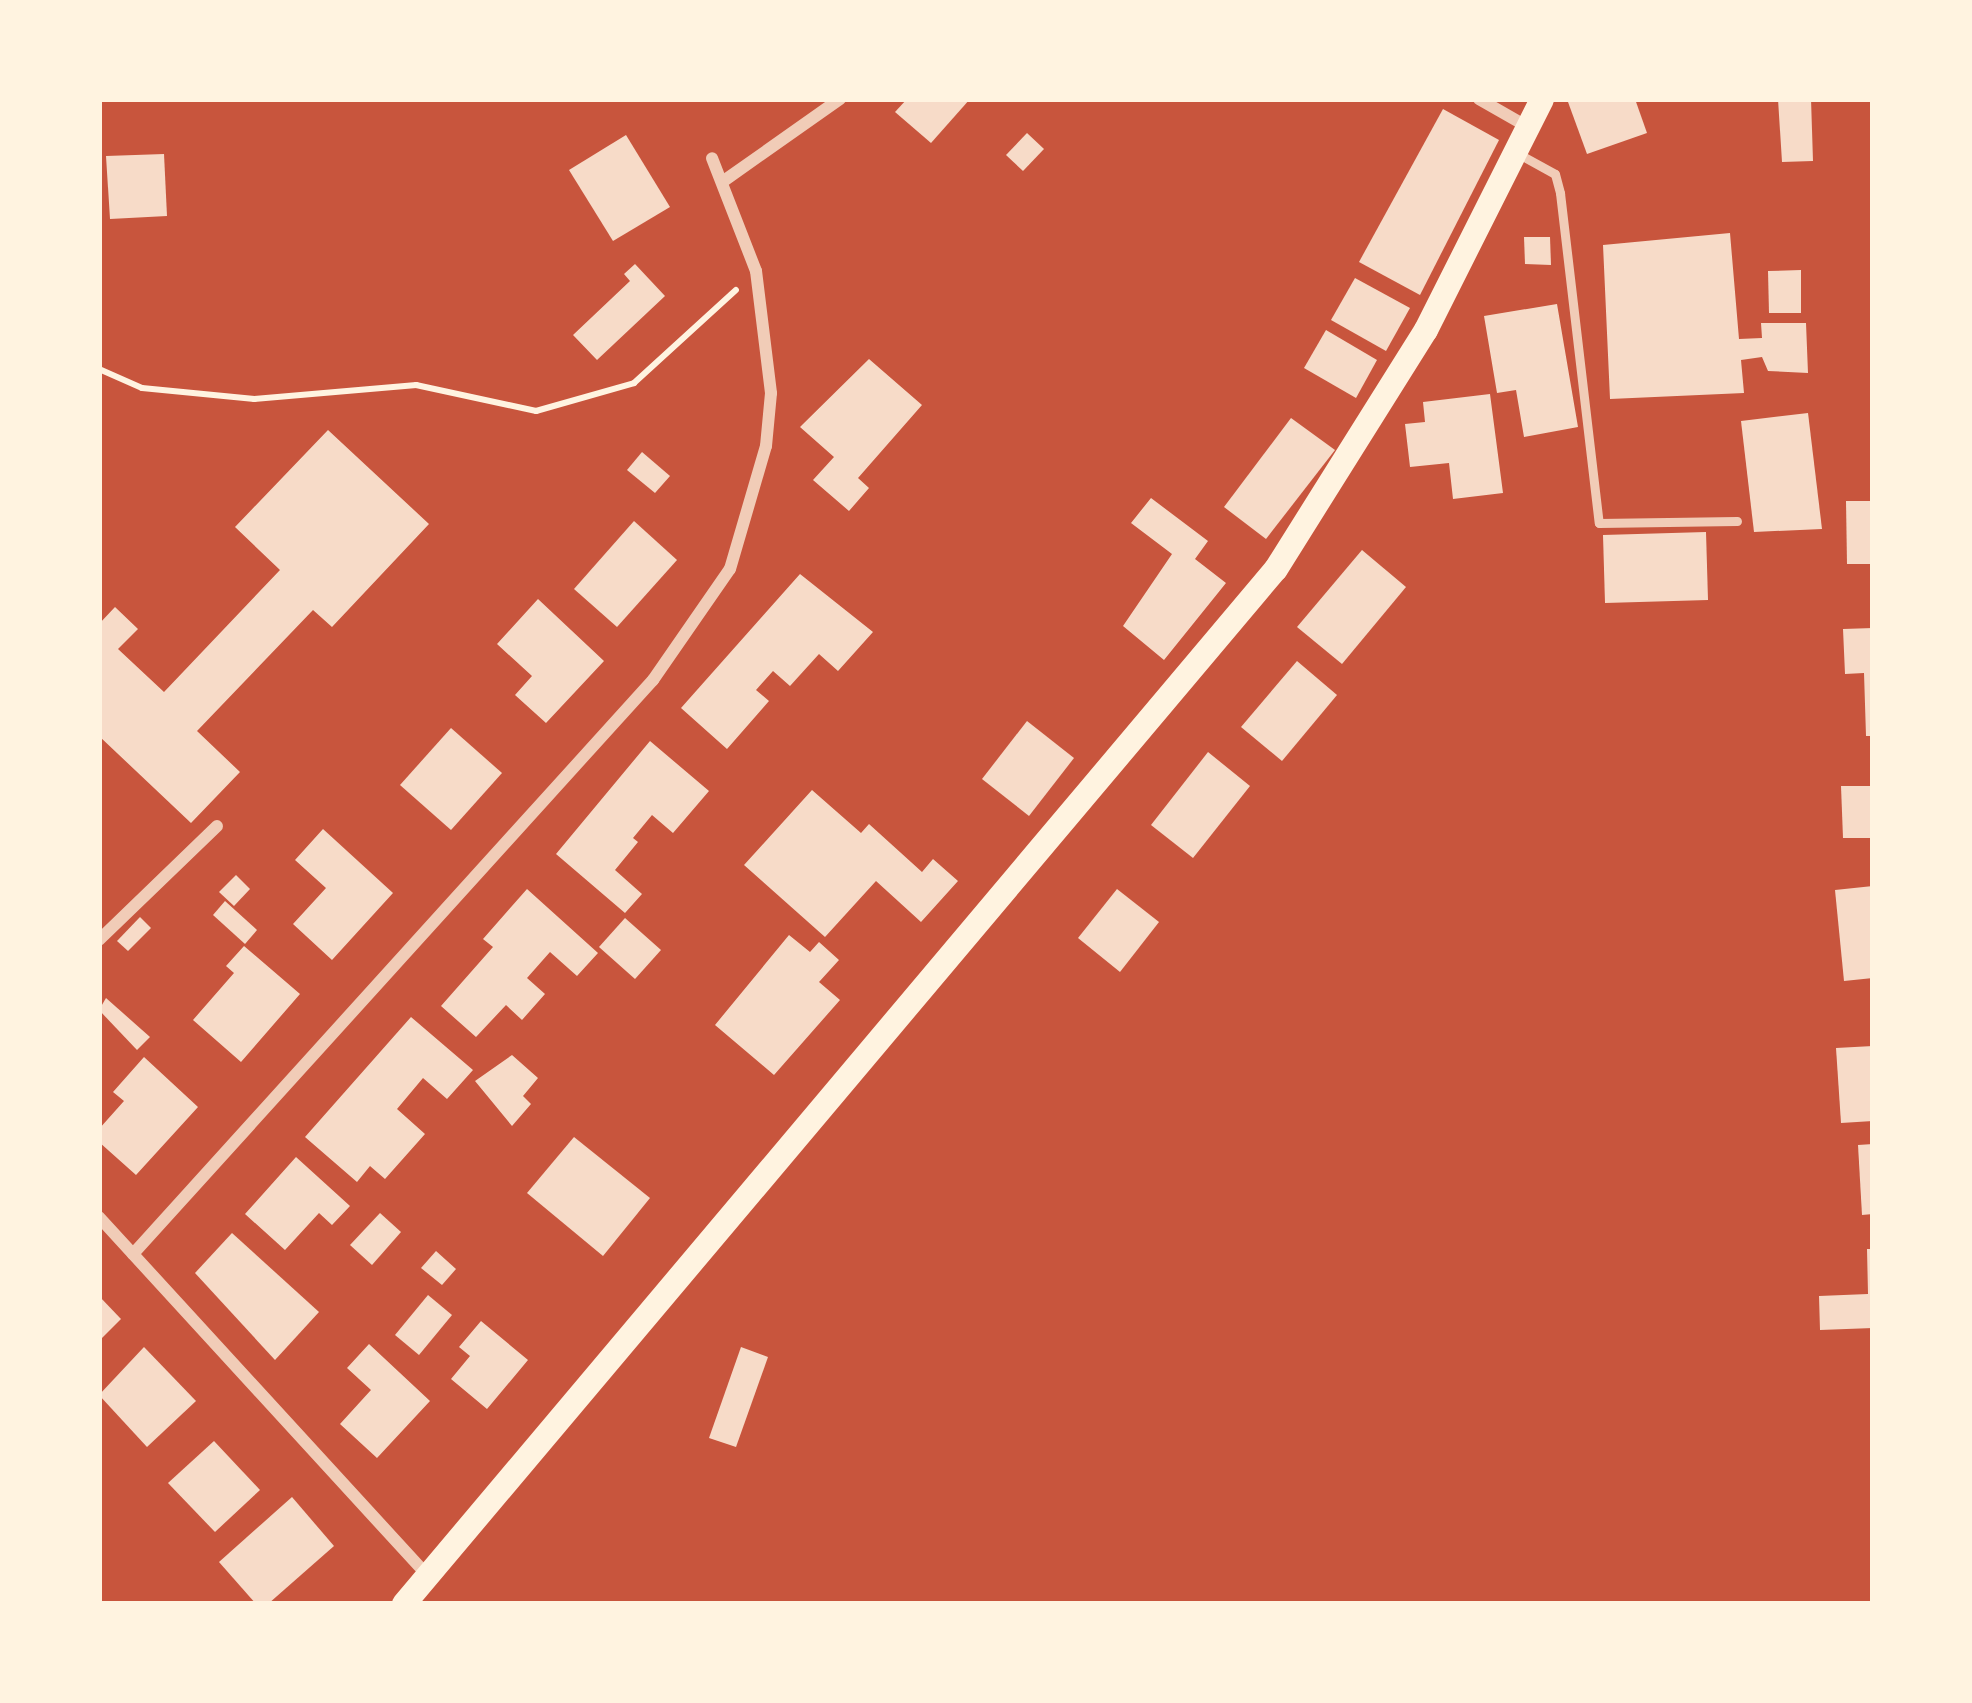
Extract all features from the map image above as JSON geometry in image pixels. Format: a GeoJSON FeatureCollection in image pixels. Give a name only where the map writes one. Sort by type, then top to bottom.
{"type":"FeatureCollection","features":[{"type":"Feature","properties":{"kind":"main road"},"geometry":{"type":"LineString","coordinates":[[404,1604],[1276,568],[1426,330],[1542,99]]}},
{"type":"Feature","properties":{"kind":"street"},"geometry":{"type":"LineString","coordinates":[[725,180],[841,99]]}},
{"type":"Feature","properties":{"kind":"street"},"geometry":{"type":"LineString","coordinates":[[1479,99],[1529,128]]}},
{"type":"Feature","properties":{"kind":"street"},"geometry":{"type":"LineString","coordinates":[[133,1254],[653,680],[730,569],[766,446],[771,393],[755,272],[725,180],[712,158]]}},
{"type":"Feature","properties":{"kind":"street"},"geometry":{"type":"LineString","coordinates":[[99,940],[217,826]]}},
{"type":"Feature","properties":{"kind":"street"},"geometry":{"type":"LineString","coordinates":[[99,1217],[427,1575]]}},
{"type":"Feature","properties":{"kind":"lane"},"geometry":{"type":"LineString","coordinates":[[1517,153],[1555,174],[1560,193],[1599,523],[1737,521]]}},
{"type":"Feature","properties":{"kind":"path"},"geometry":{"type":"LineString","coordinates":[[100,374],[142,388],[254,399],[416,385],[536,411],[634,383],[755,272]]}},
{"type":"Feature","properties":{"kind":"building"},"geometry":{"type":"Polygon","coordinates":[[[907,99],[970,99],[931,143],[895,112],[907,99]]]}},
{"type":"Feature","properties":{"kind":"building"},"geometry":{"type":"Polygon","coordinates":[[[1635,99],[1647,133],[1587,154],[1568,102],[1635,99]]]}},
{"type":"Feature","properties":{"kind":"building"},"geometry":{"type":"Polygon","coordinates":[[[1778,99],[1811,99],[1813,161],[1782,162],[1778,99]]]}},
{"type":"Feature","properties":{"kind":"building"},"geometry":{"type":"Polygon","coordinates":[[[1443,109],[1499,140],[1420,295],[1359,262],[1443,109]]]}},
{"type":"Feature","properties":{"kind":"building"},"geometry":{"type":"Polygon","coordinates":[[[1027,133],[1044,149],[1023,171],[1006,155],[1027,133]]]}},
{"type":"Feature","properties":{"kind":"building"},"geometry":{"type":"Polygon","coordinates":[[[626,135],[670,207],[613,241],[569,170],[626,135]]]}},
{"type":"Feature","properties":{"kind":"building"},"geometry":{"type":"Polygon","coordinates":[[[164,154],[167,216],[110,219],[106,156],[164,154]]]}},
{"type":"Feature","properties":{"kind":"building"},"geometry":{"type":"Polygon","coordinates":[[[1730,233],[1739,339],[1762,338],[1761,323],[1806,323],[1808,373],[1768,371],[1762,357],[1741,360],[1744,393],[1610,399],[1603,245],[1730,233]]]}},
{"type":"Feature","properties":{"kind":"building"},"geometry":{"type":"Polygon","coordinates":[[[1524,237],[1550,237],[1551,265],[1525,264],[1524,237]]]}},
{"type":"Feature","properties":{"kind":"building"},"geometry":{"type":"Polygon","coordinates":[[[635,264],[665,296],[597,360],[573,335],[630,281],[624,274],[635,264]]]}},
{"type":"Feature","properties":{"kind":"building"},"geometry":{"type":"Polygon","coordinates":[[[1801,270],[1801,313],[1769,313],[1768,271],[1801,270]]]}},
{"type":"Feature","properties":{"kind":"building"},"geometry":{"type":"Polygon","coordinates":[[[1355,278],[1410,308],[1386,351],[1331,320],[1355,278]]]}},
{"type":"Feature","properties":{"kind":"building"},"geometry":{"type":"Polygon","coordinates":[[[1557,304],[1578,427],[1524,437],[1516,390],[1497,393],[1484,316],[1557,304]]]}},
{"type":"Feature","properties":{"kind":"building"},"geometry":{"type":"Polygon","coordinates":[[[1326,330],[1377,360],[1356,398],[1304,368],[1326,330]]]}},
{"type":"Feature","properties":{"kind":"building"},"geometry":{"type":"Polygon","coordinates":[[[869,359],[922,405],[858,478],[869,488],[849,511],[813,480],[834,457],[800,427],[869,359]]]}},
{"type":"Feature","properties":{"kind":"building"},"geometry":{"type":"Polygon","coordinates":[[[1490,394],[1503,493],[1453,499],[1449,463],[1410,467],[1405,424],[1425,422],[1423,402],[1490,394]]]}},
{"type":"Feature","properties":{"kind":"building"},"geometry":{"type":"Polygon","coordinates":[[[1808,413],[1822,529],[1754,532],[1741,421],[1808,413]]]}},
{"type":"Feature","properties":{"kind":"building"},"geometry":{"type":"Polygon","coordinates":[[[1291,418],[1335,450],[1266,539],[1224,507],[1291,418]]]}},
{"type":"Feature","properties":{"kind":"building"},"geometry":{"type":"Polygon","coordinates":[[[328,430],[429,524],[332,627],[313,610],[197,731],[240,772],[191,823],[99,736],[99,624],[115,607],[138,629],[118,649],[164,692],[280,570],[235,527],[328,430]]]}},
{"type":"Feature","properties":{"kind":"building"},"geometry":{"type":"Polygon","coordinates":[[[642,452],[670,476],[655,493],[627,470],[642,452]]]}},
{"type":"Feature","properties":{"kind":"building"},"geometry":{"type":"Polygon","coordinates":[[[1151,498],[1208,541],[1195,559],[1226,583],[1164,660],[1123,626],[1172,554],[1131,523],[1151,498]]]}},
{"type":"Feature","properties":{"kind":"building"},"geometry":{"type":"Polygon","coordinates":[[[1846,501],[1873,501],[1873,564],[1847,564],[1846,501]]]}},
{"type":"Feature","properties":{"kind":"building"},"geometry":{"type":"Polygon","coordinates":[[[634,521],[677,560],[617,627],[574,589],[634,521]]]}},
{"type":"Feature","properties":{"kind":"building"},"geometry":{"type":"Polygon","coordinates":[[[1706,532],[1708,600],[1605,603],[1603,535],[1706,532]]]}},
{"type":"Feature","properties":{"kind":"building"},"geometry":{"type":"Polygon","coordinates":[[[1362,550],[1406,587],[1342,664],[1297,627],[1362,550]]]}},
{"type":"Feature","properties":{"kind":"building"},"geometry":{"type":"Polygon","coordinates":[[[800,574],[873,632],[838,671],[819,654],[790,686],[773,671],[756,690],[769,701],[727,749],[681,708],[800,574]]]}},
{"type":"Feature","properties":{"kind":"building"},"geometry":{"type":"Polygon","coordinates":[[[538,599],[604,661],[546,723],[515,695],[532,676],[497,644],[538,599]]]}},
{"type":"Feature","properties":{"kind":"building"},"geometry":{"type":"Polygon","coordinates":[[[1873,628],[1873,736],[1866,736],[1864,673],[1845,674],[1843,629],[1873,628]]]}},
{"type":"Feature","properties":{"kind":"building"},"geometry":{"type":"Polygon","coordinates":[[[1297,661],[1337,695],[1282,761],[1241,727],[1297,661]]]}},
{"type":"Feature","properties":{"kind":"building"},"geometry":{"type":"Polygon","coordinates":[[[1027,721],[1074,758],[1029,816],[982,779],[1027,721]]]}},
{"type":"Feature","properties":{"kind":"building"},"geometry":{"type":"Polygon","coordinates":[[[451,728],[502,773],[451,830],[400,785],[451,728]]]}},
{"type":"Feature","properties":{"kind":"building"},"geometry":{"type":"Polygon","coordinates":[[[650,741],[709,791],[673,833],[652,815],[633,838],[638,842],[615,870],[642,894],[625,913],[556,854],[650,741]]]}},
{"type":"Feature","properties":{"kind":"building"},"geometry":{"type":"Polygon","coordinates":[[[1208,752],[1250,786],[1193,858],[1151,825],[1208,752]]]}},
{"type":"Feature","properties":{"kind":"building"},"geometry":{"type":"Polygon","coordinates":[[[1841,786],[1873,786],[1873,838],[1843,838],[1841,786]]]}},
{"type":"Feature","properties":{"kind":"building"},"geometry":{"type":"Polygon","coordinates":[[[812,790],[861,833],[869,824],[922,872],[933,859],[958,881],[921,922],[876,881],[825,937],[744,865],[812,790]]]}},
{"type":"Feature","properties":{"kind":"building"},"geometry":{"type":"Polygon","coordinates":[[[323,829],[393,893],[332,960],[293,924],[326,888],[295,860],[323,829]]]}},
{"type":"Feature","properties":{"kind":"building"},"geometry":{"type":"Polygon","coordinates":[[[236,875],[250,889],[234,906],[219,892],[236,875]]]}},
{"type":"Feature","properties":{"kind":"building"},"geometry":{"type":"Polygon","coordinates":[[[1873,886],[1873,978],[1844,981],[1835,890],[1873,886]]]}},
{"type":"Feature","properties":{"kind":"building"},"geometry":{"type":"Polygon","coordinates":[[[527,889],[598,953],[577,976],[550,952],[527,978],[545,994],[522,1020],[506,1005],[476,1037],[441,1006],[493,947],[483,939],[527,889]]]}},
{"type":"Feature","properties":{"kind":"building"},"geometry":{"type":"Polygon","coordinates":[[[1117,889],[1159,922],[1120,972],[1078,938],[1117,889]]]}},
{"type":"Feature","properties":{"kind":"building"},"geometry":{"type":"Polygon","coordinates":[[[225,901],[257,930],[245,944],[213,915],[225,901]]]}},
{"type":"Feature","properties":{"kind":"building"},"geometry":{"type":"Polygon","coordinates":[[[140,917],[151,928],[128,951],[117,941],[140,917]]]}},
{"type":"Feature","properties":{"kind":"building"},"geometry":{"type":"Polygon","coordinates":[[[625,918],[661,950],[635,979],[599,947],[625,918]]]}},
{"type":"Feature","properties":{"kind":"building"},"geometry":{"type":"Polygon","coordinates":[[[789,935],[810,952],[819,942],[839,960],[819,982],[840,1000],[774,1075],[715,1025],[789,935]]]}},
{"type":"Feature","properties":{"kind":"building"},"geometry":{"type":"Polygon","coordinates":[[[244,946],[300,994],[241,1062],[193,1020],[234,973],[226,966],[244,946]]]}},
{"type":"Feature","properties":{"kind":"building"},"geometry":{"type":"Polygon","coordinates":[[[106,998],[150,1037],[137,1050],[99,1010],[106,998]]]}},
{"type":"Feature","properties":{"kind":"building"},"geometry":{"type":"Polygon","coordinates":[[[411,1017],[473,1070],[447,1099],[423,1078],[397,1109],[425,1134],[385,1179],[370,1166],[357,1182],[305,1137],[411,1017]]]}},
{"type":"Feature","properties":{"kind":"building"},"geometry":{"type":"Polygon","coordinates":[[[1873,1046],[1873,1121],[1841,1123],[1836,1048],[1873,1046]]]}},
{"type":"Feature","properties":{"kind":"building"},"geometry":{"type":"Polygon","coordinates":[[[512,1055],[538,1078],[523,1096],[531,1104],[512,1126],[475,1081],[512,1055]]]}},
{"type":"Feature","properties":{"kind":"building"},"geometry":{"type":"Polygon","coordinates":[[[144,1057],[198,1107],[136,1175],[99,1142],[99,1129],[124,1101],[113,1092],[144,1057]]]}},
{"type":"Feature","properties":{"kind":"building"},"geometry":{"type":"Polygon","coordinates":[[[574,1137],[650,1198],[603,1256],[527,1193],[574,1137]]]}},
{"type":"Feature","properties":{"kind":"building"},"geometry":{"type":"Polygon","coordinates":[[[1873,1144],[1873,1214],[1862,1215],[1858,1145],[1873,1144]]]}},
{"type":"Feature","properties":{"kind":"building"},"geometry":{"type":"Polygon","coordinates":[[[296,1157],[350,1206],[332,1225],[319,1213],[285,1250],[245,1214],[296,1157]]]}},
{"type":"Feature","properties":{"kind":"building"},"geometry":{"type":"Polygon","coordinates":[[[380,1213],[401,1232],[372,1265],[350,1245],[380,1213]]]}},
{"type":"Feature","properties":{"kind":"building"},"geometry":{"type":"Polygon","coordinates":[[[232,1233],[319,1312],[275,1360],[195,1273],[232,1233]]]}},
{"type":"Feature","properties":{"kind":"building"},"geometry":{"type":"Polygon","coordinates":[[[1867,1249],[1873,1249],[1873,1328],[1820,1330],[1819,1296],[1868,1294],[1867,1249]]]}},
{"type":"Feature","properties":{"kind":"building"},"geometry":{"type":"Polygon","coordinates":[[[436,1251],[456,1269],[442,1285],[421,1268],[436,1251]]]}},
{"type":"Feature","properties":{"kind":"building"},"geometry":{"type":"Polygon","coordinates":[[[428,1295],[452,1315],[419,1355],[395,1335],[428,1295]]]}},
{"type":"Feature","properties":{"kind":"building"},"geometry":{"type":"Polygon","coordinates":[[[99,1296],[121,1319],[99,1341],[99,1296]]]}},
{"type":"Feature","properties":{"kind":"building"},"geometry":{"type":"Polygon","coordinates":[[[481,1321],[528,1360],[487,1409],[451,1379],[470,1356],[459,1347],[481,1321]]]}},
{"type":"Feature","properties":{"kind":"building"},"geometry":{"type":"Polygon","coordinates":[[[369,1344],[430,1401],[377,1458],[340,1424],[371,1390],[347,1368],[369,1344]]]}},
{"type":"Feature","properties":{"kind":"building"},"geometry":{"type":"Polygon","coordinates":[[[144,1347],[196,1401],[147,1447],[99,1395],[144,1347]]]}},
{"type":"Feature","properties":{"kind":"building"},"geometry":{"type":"Polygon","coordinates":[[[741,1347],[768,1357],[736,1447],[709,1438],[741,1347]]]}},
{"type":"Feature","properties":{"kind":"building"},"geometry":{"type":"Polygon","coordinates":[[[214,1441],[260,1490],[215,1532],[168,1483],[214,1441]]]}},
{"type":"Feature","properties":{"kind":"building"},"geometry":{"type":"Polygon","coordinates":[[[292,1497],[334,1546],[268,1604],[256,1604],[219,1562],[292,1497]]]}}]}
